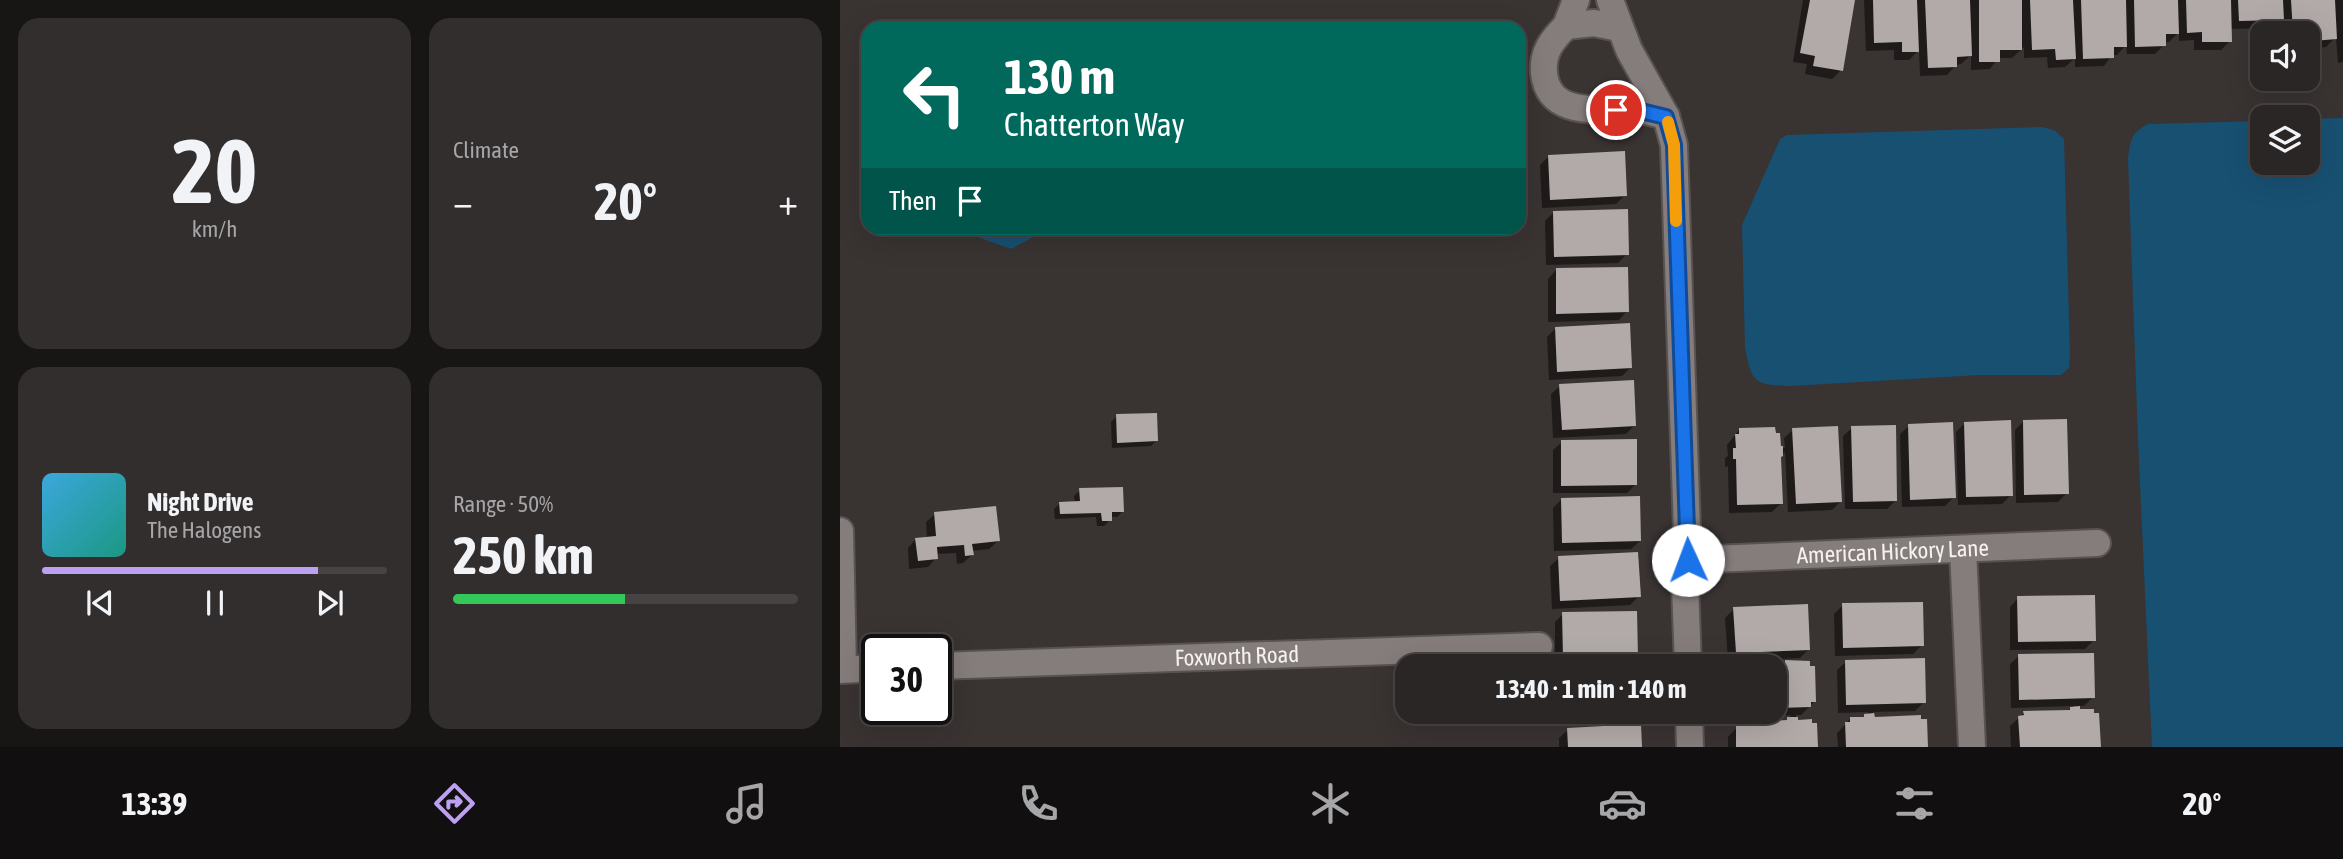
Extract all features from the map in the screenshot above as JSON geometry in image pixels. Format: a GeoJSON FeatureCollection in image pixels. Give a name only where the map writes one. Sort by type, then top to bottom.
{"type":"FeatureCollection","features":[{"type":"Feature","properties":{"kind":"street"},"geometry":{"type":"LineString","coordinates":[[1576,0],[1566,26],[1551,41],[1545,54],[1545,81],[1556,97],[1571,108],[1641,111],[1666,117]]}},
{"type":"Feature","properties":{"kind":"street"},"geometry":{"type":"LineString","coordinates":[[1610,0],[1629,50],[1666,117],[1674,145],[1688,560],[1685,584],[1688,654]]}},
{"type":"Feature","properties":{"kind":"street"},"geometry":{"type":"LineString","coordinates":[[1566,26],[1594,23],[1619,28]]}},
{"type":"Feature","properties":{"kind":"street"},"geometry":{"type":"LineString","coordinates":[[840,531],[842,670],[861,669]]}},
{"type":"Feature","properties":{"kind":"street","name":"American Hickory Lane"},"geometry":{"type":"LineString","coordinates":[[1688,560],[2097,543]]}},
{"type":"Feature","properties":{"kind":"street"},"geometry":{"type":"LineString","coordinates":[[1964,549],[1972,747]]}},
{"type":"Feature","properties":{"kind":"street","name":"Foxworth Road"},"geometry":{"type":"LineString","coordinates":[[952,665],[1539,646]]}},
{"type":"Feature","properties":{"kind":"street"},"geometry":{"type":"LineString","coordinates":[[1689,724],[1690,747]]}},
{"type":"Feature","properties":{"kind":"water"},"geometry":{"type":"Polygon","coordinates":[[[2343,118],[2343,747],[2152,747],[2128,158],[2131,142],[2135,134],[2148,124],[2250,121],[2250,175],[2320,175],[2320,119],[2343,118]]]}},
{"type":"Feature","properties":{"kind":"water"},"geometry":{"type":"Polygon","coordinates":[[[2042,127],[2054,130],[2064,139],[2069,368],[2061,375],[1979,375],[1791,386],[1769,385],[1757,380],[1750,368],[1745,347],[1742,225],[1780,139],[1787,135],[2042,127]]]}},
{"type":"Feature","properties":{"kind":"water"},"geometry":{"type":"Polygon","coordinates":[[[974,235],[1037,235],[1011,249],[974,235]]]}},
{"type":"Feature","properties":{"kind":"building"},"geometry":{"type":"Polygon","coordinates":[[[1810,0],[1855,0],[1843,71],[1813,66],[1815,56],[1800,53],[1810,0]]]}},
{"type":"Feature","properties":{"kind":"building"},"geometry":{"type":"Polygon","coordinates":[[[1873,0],[1917,0],[1919,52],[1902,52],[1902,42],[1874,43],[1873,0]]]}},
{"type":"Feature","properties":{"kind":"building"},"geometry":{"type":"Polygon","coordinates":[[[1925,0],[1970,0],[1972,56],[1957,57],[1957,67],[1928,68],[1925,0]]]}},
{"type":"Feature","properties":{"kind":"building"},"geometry":{"type":"Polygon","coordinates":[[[1979,0],[2022,0],[2022,50],[2000,50],[2000,62],[1979,62],[1979,0]]]}},
{"type":"Feature","properties":{"kind":"building"},"geometry":{"type":"Polygon","coordinates":[[[2030,0],[2073,0],[2076,59],[2056,60],[2055,49],[2032,50],[2030,0]]]}},
{"type":"Feature","properties":{"kind":"building"},"geometry":{"type":"Polygon","coordinates":[[[2081,0],[2126,0],[2127,47],[2114,47],[2114,58],[2083,59],[2081,0]]]}},
{"type":"Feature","properties":{"kind":"building"},"geometry":{"type":"Polygon","coordinates":[[[2134,0],[2178,0],[2179,34],[2166,34],[2166,46],[2135,47],[2134,0]]]}},
{"type":"Feature","properties":{"kind":"building"},"geometry":{"type":"Polygon","coordinates":[[[2186,0],[2231,0],[2232,42],[2202,42],[2202,32],[2187,33],[2186,0]]]}},
{"type":"Feature","properties":{"kind":"building"},"geometry":{"type":"Polygon","coordinates":[[[2238,0],[2283,0],[2284,20],[2239,21],[2238,0]]]}},
{"type":"Feature","properties":{"kind":"building"},"geometry":{"type":"Polygon","coordinates":[[[2291,0],[2335,0],[2337,39],[2320,40],[2320,21],[2292,21],[2291,0]]]}},
{"type":"Feature","properties":{"kind":"building"},"geometry":{"type":"Polygon","coordinates":[[[1625,151],[1627,196],[1550,200],[1548,155],[1625,151]]]}},
{"type":"Feature","properties":{"kind":"building"},"geometry":{"type":"Polygon","coordinates":[[[1628,209],[1629,255],[1554,257],[1553,211],[1628,209]]]}},
{"type":"Feature","properties":{"kind":"building"},"geometry":{"type":"Polygon","coordinates":[[[1628,267],[1629,312],[1556,314],[1556,268],[1628,267]]]}},
{"type":"Feature","properties":{"kind":"building"},"geometry":{"type":"Polygon","coordinates":[[[1630,323],[1632,368],[1557,372],[1555,327],[1630,323]]]}},
{"type":"Feature","properties":{"kind":"building"},"geometry":{"type":"Polygon","coordinates":[[[1634,380],[1636,426],[1562,430],[1559,384],[1634,380]]]}},
{"type":"Feature","properties":{"kind":"building"},"geometry":{"type":"Polygon","coordinates":[[[1157,413],[1158,441],[1117,443],[1116,414],[1157,413]]]}},
{"type":"Feature","properties":{"kind":"building"},"geometry":{"type":"Polygon","coordinates":[[[2067,419],[2069,494],[2024,495],[2023,420],[2067,419]]]}},
{"type":"Feature","properties":{"kind":"building"},"geometry":{"type":"Polygon","coordinates":[[[2011,420],[2013,496],[1966,497],[1964,422],[2011,420]]]}},
{"type":"Feature","properties":{"kind":"building"},"geometry":{"type":"Polygon","coordinates":[[[1953,422],[1956,498],[1910,500],[1908,424],[1953,422]]]}},
{"type":"Feature","properties":{"kind":"building"},"geometry":{"type":"Polygon","coordinates":[[[1896,425],[1897,501],[1853,502],[1851,426],[1896,425]]]}},
{"type":"Feature","properties":{"kind":"building"},"geometry":{"type":"Polygon","coordinates":[[[1838,426],[1842,502],[1796,504],[1792,428],[1838,426]]]}},
{"type":"Feature","properties":{"kind":"building"},"geometry":{"type":"Polygon","coordinates":[[[1775,427],[1776,433],[1780,433],[1783,446],[1783,504],[1737,505],[1736,459],[1733,459],[1733,448],[1736,448],[1735,434],[1739,434],[1739,428],[1775,427]]]}},
{"type":"Feature","properties":{"kind":"building"},"geometry":{"type":"Polygon","coordinates":[[[1637,439],[1637,485],[1561,486],[1561,440],[1637,439]]]}},
{"type":"Feature","properties":{"kind":"building"},"geometry":{"type":"Polygon","coordinates":[[[1123,487],[1124,512],[1112,512],[1112,521],[1102,521],[1101,513],[1060,514],[1059,502],[1080,501],[1079,488],[1123,487]]]}},
{"type":"Feature","properties":{"kind":"building"},"geometry":{"type":"Polygon","coordinates":[[[1640,496],[1641,541],[1562,543],[1561,498],[1640,496]]]}},
{"type":"Feature","properties":{"kind":"building"},"geometry":{"type":"Polygon","coordinates":[[[996,506],[1000,541],[972,544],[974,555],[965,556],[964,545],[937,547],[938,559],[918,561],[915,538],[936,536],[934,512],[996,506]]]}},
{"type":"Feature","properties":{"kind":"building"},"geometry":{"type":"Polygon","coordinates":[[[1638,552],[1641,597],[1560,601],[1558,556],[1638,552]]]}},
{"type":"Feature","properties":{"kind":"building"},"geometry":{"type":"Polygon","coordinates":[[[2095,595],[2096,641],[2018,642],[2017,596],[2095,595]]]}},
{"type":"Feature","properties":{"kind":"building"},"geometry":{"type":"Polygon","coordinates":[[[1923,602],[1924,646],[1843,648],[1842,603],[1923,602]]]}},
{"type":"Feature","properties":{"kind":"building"},"geometry":{"type":"Polygon","coordinates":[[[1808,604],[1810,650],[1736,653],[1733,607],[1808,604]]]}},
{"type":"Feature","properties":{"kind":"building"},"geometry":{"type":"Polygon","coordinates":[[[1637,611],[1638,654],[1563,654],[1562,612],[1637,611]]]}},
{"type":"Feature","properties":{"kind":"building"},"geometry":{"type":"Polygon","coordinates":[[[2094,653],[2095,698],[2019,700],[2018,654],[2094,653]]]}},
{"type":"Feature","properties":{"kind":"building"},"geometry":{"type":"Polygon","coordinates":[[[1925,658],[1926,703],[1846,705],[1845,660],[1925,658]]]}},
{"type":"Feature","properties":{"kind":"building"},"geometry":{"type":"Polygon","coordinates":[[[1787,660],[1810,661],[1810,666],[1815,666],[1816,702],[1811,702],[1811,707],[1787,708],[1787,660]]]}},
{"type":"Feature","properties":{"kind":"building"},"geometry":{"type":"Polygon","coordinates":[[[2080,706],[2080,709],[2094,709],[2094,713],[2099,713],[2101,747],[2020,747],[2018,716],[2024,715],[2023,711],[2070,710],[2070,707],[2080,706]]]}},
{"type":"Feature","properties":{"kind":"building"},"geometry":{"type":"Polygon","coordinates":[[[1874,713],[1875,717],[1921,715],[1921,719],[1927,719],[1928,747],[1846,747],[1845,722],[1850,722],[1850,717],[1864,717],[1864,714],[1874,713]]]}},
{"type":"Feature","properties":{"kind":"building"},"geometry":{"type":"Polygon","coordinates":[[[1787,717],[1798,717],[1798,720],[1812,719],[1812,723],[1817,723],[1818,747],[1736,747],[1736,726],[1787,724],[1787,717]]]}},
{"type":"Feature","properties":{"kind":"building"},"geometry":{"type":"Polygon","coordinates":[[[1641,724],[1642,747],[1568,747],[1567,728],[1641,724]]]}},
{"type":"Feature","properties":{"kind":"slow traffic"},"geometry":{"type":"LineString","coordinates":[[1668,122],[1674,145],[1676,221]]}},
{"type":"Feature","properties":{"kind":"route"},"geometry":{"type":"LineString","coordinates":[[1616,110],[1641,111],[1666,117],[1674,145],[1688,560]]}}]}
